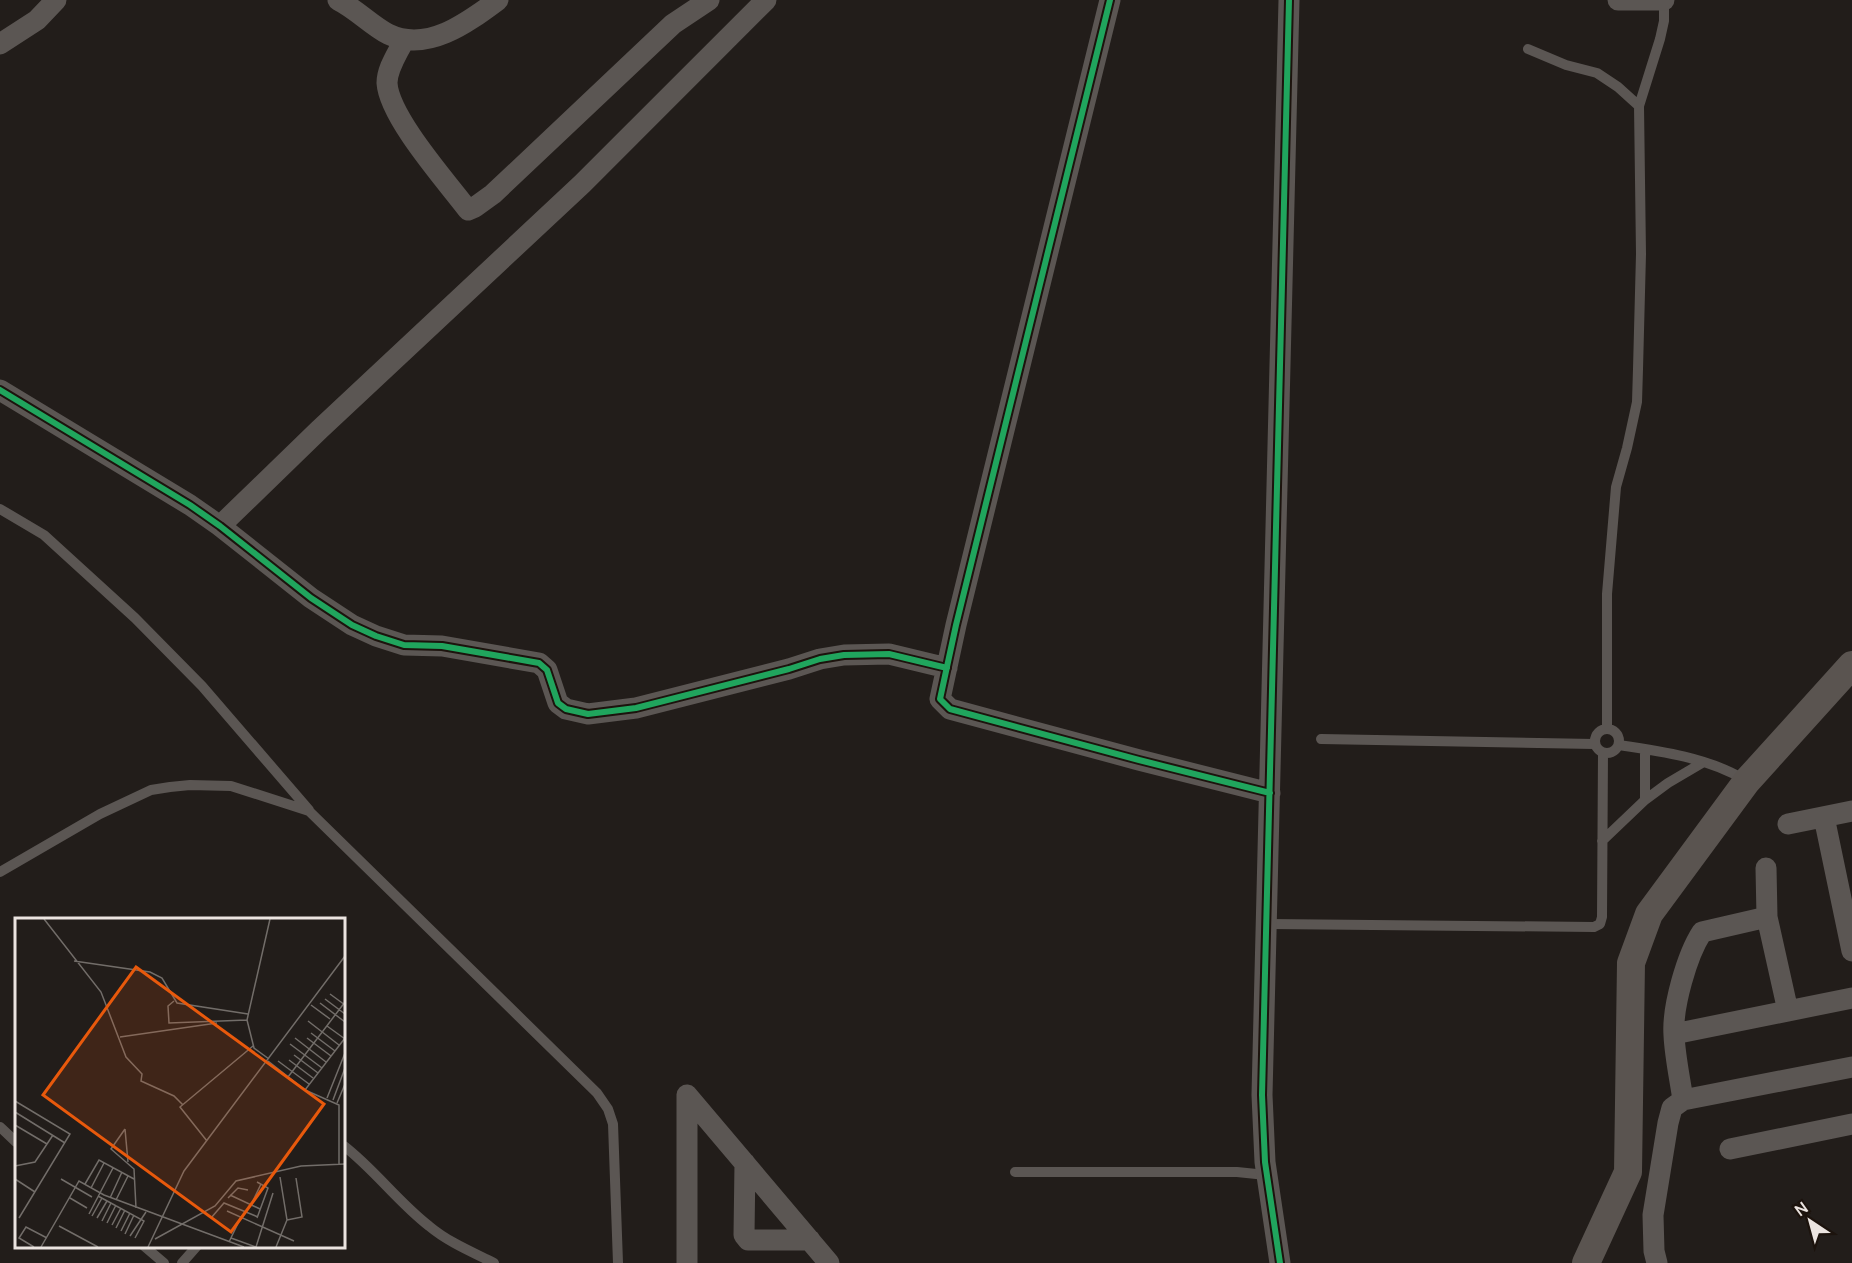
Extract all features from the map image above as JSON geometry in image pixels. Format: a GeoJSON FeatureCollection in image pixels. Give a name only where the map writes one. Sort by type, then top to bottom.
{"type":"FeatureCollection","features":[{"type":"Feature","properties":{"kind":"street"},"geometry":{"type":"LineString","coordinates":[[0,44],[37,20],[56,0]]}},
{"type":"Feature","properties":{"kind":"street"},"geometry":{"type":"LineString","coordinates":[[338,0],[387,33],[405,40],[426,40],[457,28],[498,0]]}},
{"type":"Feature","properties":{"kind":"street"},"geometry":{"type":"LineString","coordinates":[[405,40],[391,66],[387,81],[391,101],[411,134],[468,210],[493,194],[673,24],[709,0]]}},
{"type":"Feature","properties":{"kind":"street"},"geometry":{"type":"LineString","coordinates":[[220,526],[327,422],[582,184],[765,0]]}},
{"type":"Feature","properties":{"kind":"street"},"geometry":{"type":"LineString","coordinates":[[1110,0],[940,699],[950,709],[1270,793]]}},
{"type":"Feature","properties":{"kind":"street"},"geometry":{"type":"LineString","coordinates":[[1280,1263],[1266,1175],[1262,1095],[1289,0]]}},
{"type":"Feature","properties":{"kind":"street"},"geometry":{"type":"LineString","coordinates":[[1618,0],[1665,0]]}},
{"type":"Feature","properties":{"kind":"street"},"geometry":{"type":"LineString","coordinates":[[0,390],[111,456],[220,526],[311,598],[352,626],[404,645],[442,646],[539,663],[547,670],[558,703],[566,709],[588,714],[636,708],[820,659],[844,655],[889,654],[947,668]]}},
{"type":"Feature","properties":{"kind":"street"},"geometry":{"type":"LineString","coordinates":[[1586,1263],[1628,1172],[1631,963],[1649,914],[1747,781],[1852,665]]}},
{"type":"Feature","properties":{"kind":"street"},"geometry":{"type":"LineString","coordinates":[[1788,824],[1852,811]]}},
{"type":"Feature","properties":{"kind":"street"},"geometry":{"type":"LineString","coordinates":[[1824,817],[1852,951]]}},
{"type":"Feature","properties":{"kind":"street"},"geometry":{"type":"LineString","coordinates":[[1766,868],[1767,917],[1788,1011]]}},
{"type":"Feature","properties":{"kind":"street"},"geometry":{"type":"LineString","coordinates":[[1683,1100],[1674,1034],[1675,1008],[1692,946],[1702,932],[1767,917]]}},
{"type":"Feature","properties":{"kind":"street"},"geometry":{"type":"LineString","coordinates":[[1674,1034],[1852,998]]}},
{"type":"Feature","properties":{"kind":"street"},"geometry":{"type":"LineString","coordinates":[[1657,1263],[1654,1251],[1653,1215],[1672,1108],[1683,1100],[1852,1067]]}},
{"type":"Feature","properties":{"kind":"street"},"geometry":{"type":"LineString","coordinates":[[687,1263],[687,1095],[829,1263]]}},
{"type":"Feature","properties":{"kind":"street"},"geometry":{"type":"LineString","coordinates":[[1730,1149],[1851,1129]]}},
{"type":"Feature","properties":{"kind":"street"},"geometry":{"type":"LineString","coordinates":[[745,1163],[744,1235],[748,1240],[810,1240]]}},
{"type":"Feature","properties":{"kind":"lane"},"geometry":{"type":"LineString","coordinates":[[1607,729],[1608,594],[1616,487],[1637,402],[1641,254],[1639,106],[1660,39],[1665,0]]}},
{"type":"Feature","properties":{"kind":"lane"},"geometry":{"type":"LineString","coordinates":[[1528,49],[1566,65],[1597,73],[1618,87],[1639,106]]}},
{"type":"Feature","properties":{"kind":"lane"},"geometry":{"type":"LineString","coordinates":[[0,509],[44,535],[135,618],[201,686],[309,811],[597,1094],[608,1109],[614,1134],[618,1263]]}},
{"type":"Feature","properties":{"kind":"lane"},"geometry":{"type":"LineString","coordinates":[[1607,729],[1616,733],[1619,739],[1619,745],[1609,754],[1597,750],[1594,744],[1598,732],[1607,729]]}},
{"type":"Feature","properties":{"kind":"lane"},"geometry":{"type":"LineString","coordinates":[[1321,739],[1594,744]]}},
{"type":"Feature","properties":{"kind":"lane"},"geometry":{"type":"LineString","coordinates":[[1619,745],[1702,763],[1730,771],[1747,781]]}},
{"type":"Feature","properties":{"kind":"lane"},"geometry":{"type":"LineString","coordinates":[[1645,749],[1645,801]]}},
{"type":"Feature","properties":{"kind":"lane"},"geometry":{"type":"LineString","coordinates":[[1266,924],[1594,927],[1600,924],[1602,917],[1602,753]]}},
{"type":"Feature","properties":{"kind":"lane"},"geometry":{"type":"LineString","coordinates":[[1602,841],[1668,783],[1702,763]]}},
{"type":"Feature","properties":{"kind":"lane"},"geometry":{"type":"LineString","coordinates":[[0,872],[109,810],[151,790],[190,785],[231,786],[309,811]]}},
{"type":"Feature","properties":{"kind":"lane"},"geometry":{"type":"LineString","coordinates":[[0,1127],[15,1141]]}},
{"type":"Feature","properties":{"kind":"lane"},"geometry":{"type":"LineString","coordinates":[[345,1147],[430,1227],[494,1263]]}},
{"type":"Feature","properties":{"kind":"lane"},"geometry":{"type":"LineString","coordinates":[[1016,1172],[1237,1172],[1266,1175]]}},
{"type":"Feature","properties":{"kind":"lane"},"geometry":{"type":"LineString","coordinates":[[146,1248],[164,1263]]}},
{"type":"Feature","properties":{"kind":"lane"},"geometry":{"type":"LineString","coordinates":[[183,1263],[195,1248]]}},
{"type":"Feature","properties":{"kind":"cycle path"},"geometry":{"type":"LineString","coordinates":[[1110,0],[956,625],[940,699],[950,709],[1270,793]]}},
{"type":"Feature","properties":{"kind":"cycle path"},"geometry":{"type":"LineString","coordinates":[[1280,1263],[1265,1162],[1262,1095],[1289,0]]}},
{"type":"Feature","properties":{"kind":"cycle path"},"geometry":{"type":"LineString","coordinates":[[0,390],[190,505],[311,598],[352,625],[404,645],[442,646],[539,663],[547,670],[558,703],[566,709],[588,714],[636,708],[820,659],[844,655],[889,654],[947,668]]}}]}
